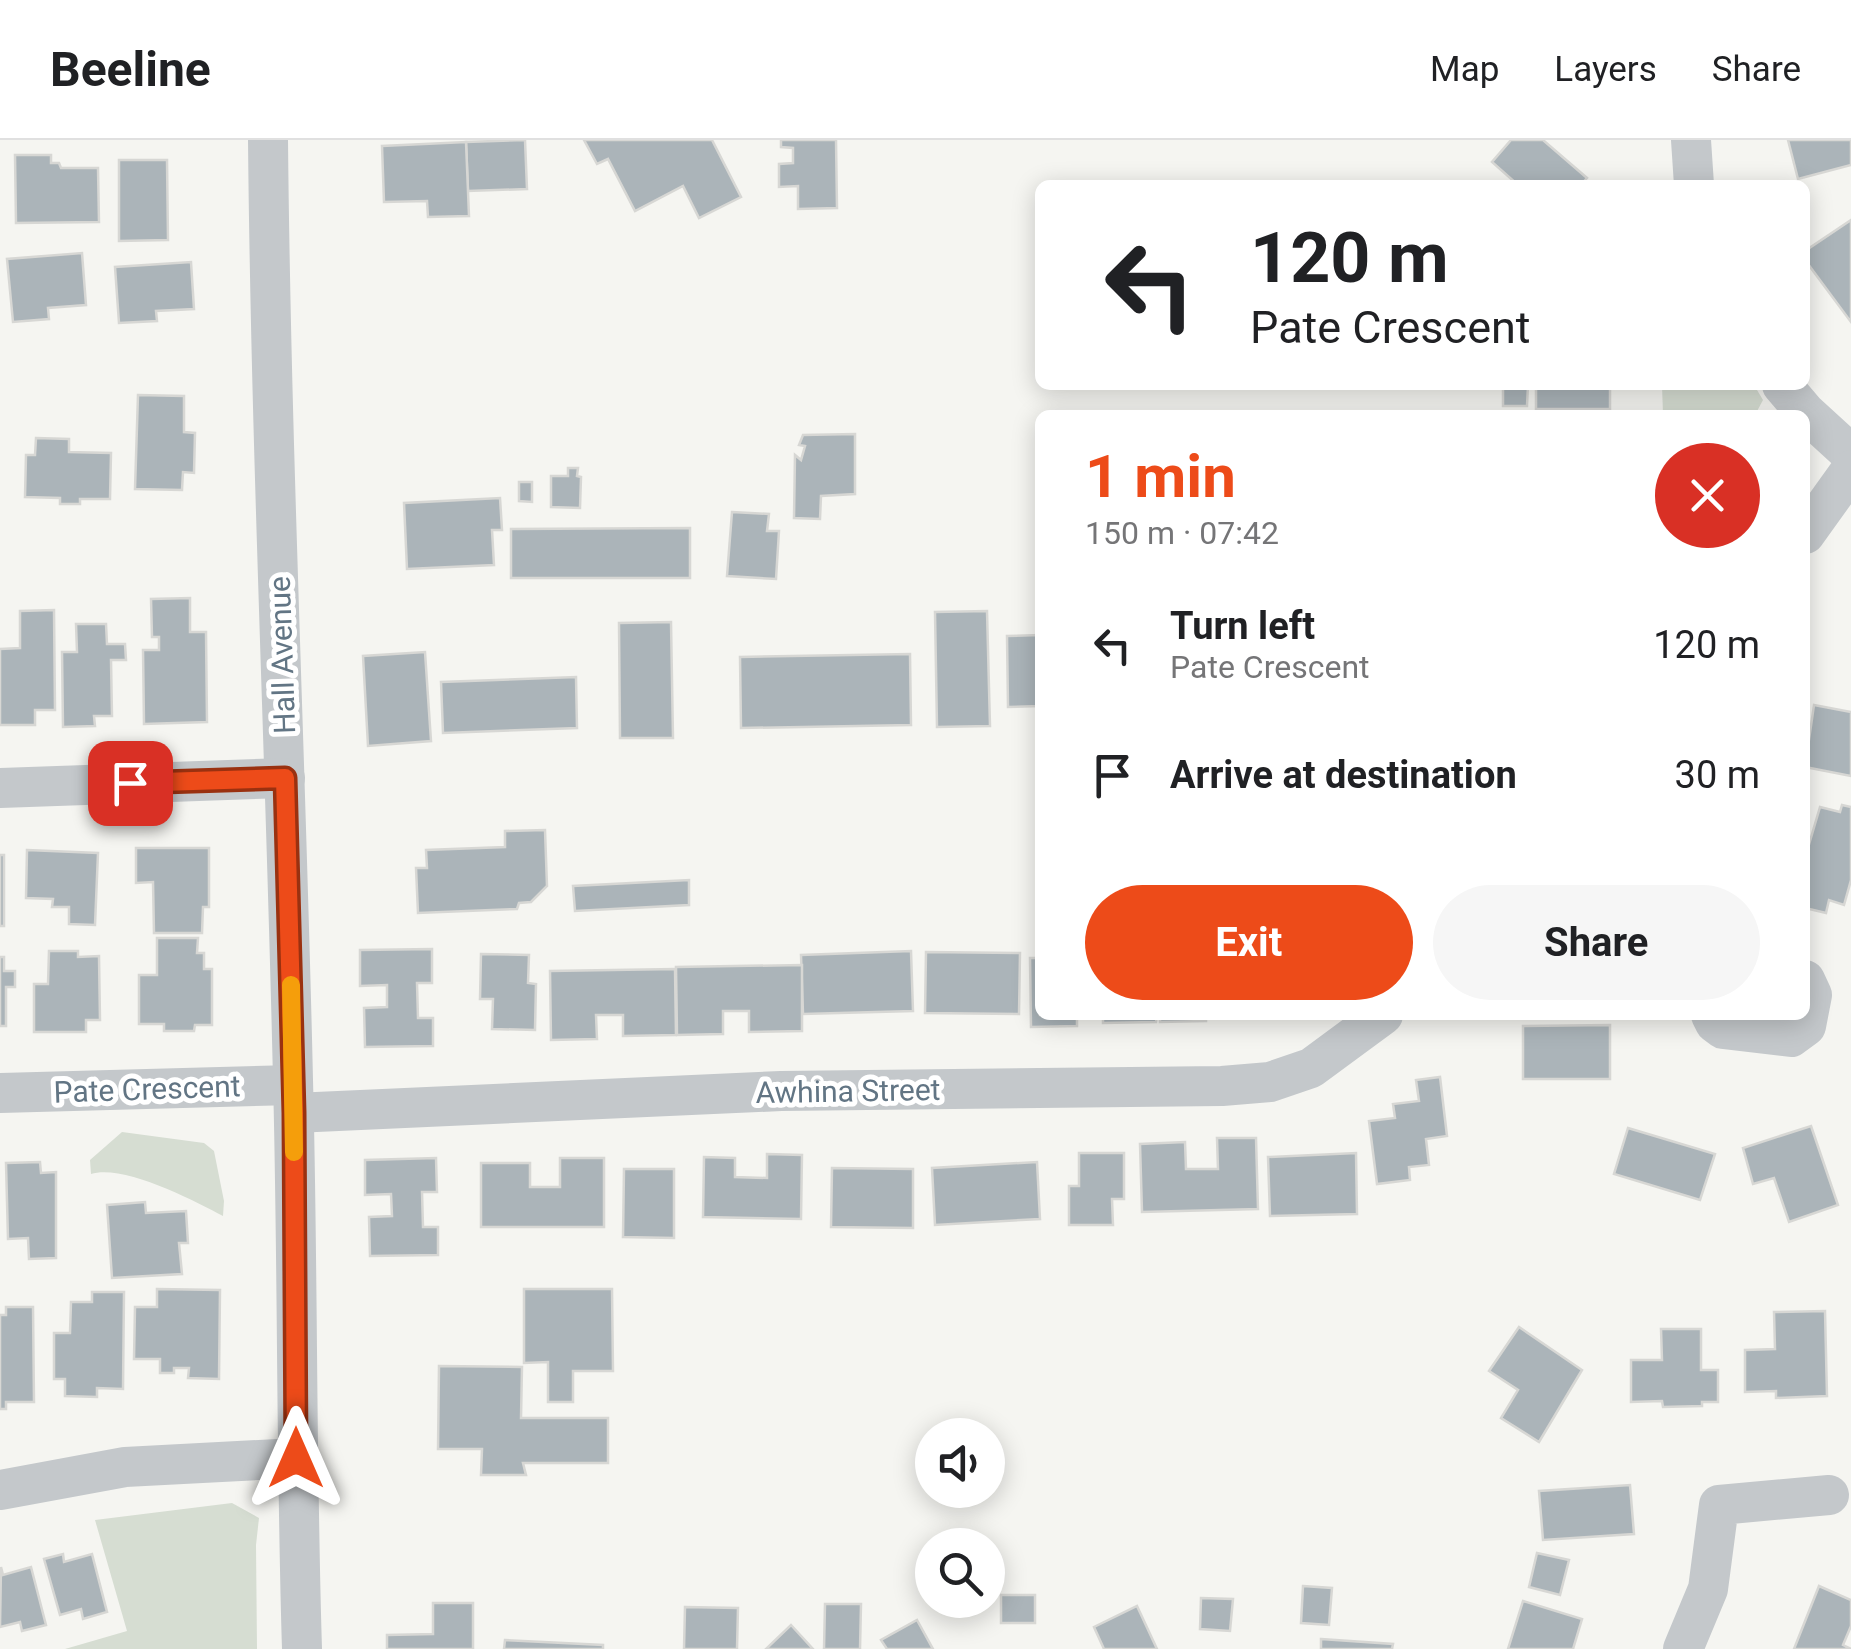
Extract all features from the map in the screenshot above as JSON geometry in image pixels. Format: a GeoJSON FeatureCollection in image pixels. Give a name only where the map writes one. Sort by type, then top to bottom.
{"type":"FeatureCollection","features":[{"type":"Feature","properties":{"kind":"street","name":"Hall Avenue"},"geometry":{"type":"LineString","coordinates":[[268,140],[270,358],[294,1099],[296,1458],[302,1649]]}},
{"type":"Feature","properties":{"kind":"street"},"geometry":{"type":"LineString","coordinates":[[1692,140],[1694,180]]}},
{"type":"Feature","properties":{"kind":"street"},"geometry":{"type":"LineString","coordinates":[[1786,390],[1803,410]]}},
{"type":"Feature","properties":{"kind":"street"},"geometry":{"type":"LineString","coordinates":[[1810,417],[1851,454]]}},
{"type":"Feature","properties":{"kind":"street"},"geometry":{"type":"LineString","coordinates":[[1810,527],[1851,470]]}},
{"type":"Feature","properties":{"kind":"street"},"geometry":{"type":"LineString","coordinates":[[0,788],[285,778]]}},
{"type":"Feature","properties":{"kind":"street","name":"Awhina Street"},"geometry":{"type":"LineString","coordinates":[[294,1099],[1222,1086],[1270,1082],[1311,1068],[1376,1020]]}},
{"type":"Feature","properties":{"kind":"street"},"geometry":{"type":"LineString","coordinates":[[1713,1020],[1724,1029],[1791,1037],[1806,1026],[1807,1020]]}},
{"type":"Feature","properties":{"kind":"street","name":"Pate Crescent"},"geometry":{"type":"LineString","coordinates":[[0,1093],[294,1099]]}},
{"type":"Feature","properties":{"kind":"street"},"geometry":{"type":"LineString","coordinates":[[0,1490],[125,1467],[296,1458]]}},
{"type":"Feature","properties":{"kind":"street"},"geometry":{"type":"LineString","coordinates":[[1683,1649],[1708,1589],[1719,1505],[1829,1495]]}},
{"type":"Feature","properties":{"kind":"shaded area"},"geometry":{"type":"Polygon","coordinates":[[[1662,390],[1757,390],[1763,400],[1758,410],[1663,410],[1662,390]]]}},
{"type":"Feature","properties":{"kind":"shaded area"},"geometry":{"type":"Polygon","coordinates":[[[122,1132],[204,1143],[214,1151],[224,1201],[223,1216],[139,1179],[105,1172],[91,1174],[90,1160],[122,1132]]]}},
{"type":"Feature","properties":{"kind":"shaded area"},"geometry":{"type":"Polygon","coordinates":[[[232,1503],[259,1518],[257,1649],[65,1649],[127,1631],[95,1520],[232,1503]]]}},
{"type":"Feature","properties":{"kind":"building"},"geometry":{"type":"Polygon","coordinates":[[[525,140],[527,189],[468,191],[466,142],[525,140]]]}},
{"type":"Feature","properties":{"kind":"building"},"geometry":{"type":"Polygon","coordinates":[[[584,140],[712,140],[741,197],[699,218],[683,186],[635,211],[608,159],[597,164],[584,140]]]}},
{"type":"Feature","properties":{"kind":"building"},"geometry":{"type":"Polygon","coordinates":[[[781,140],[836,140],[837,208],[798,209],[798,186],[779,187],[779,164],[793,163],[793,148],[781,147],[781,140]]]}},
{"type":"Feature","properties":{"kind":"building"},"geometry":{"type":"Polygon","coordinates":[[[1511,140],[1543,140],[1587,178],[1512,180],[1492,162],[1511,140]]]}},
{"type":"Feature","properties":{"kind":"building"},"geometry":{"type":"Polygon","coordinates":[[[1788,140],[1851,140],[1851,165],[1798,179],[1788,140]]]}},
{"type":"Feature","properties":{"kind":"building"},"geometry":{"type":"Polygon","coordinates":[[[466,142],[469,216],[428,217],[427,201],[384,202],[382,146],[466,142]]]}},
{"type":"Feature","properties":{"kind":"building"},"geometry":{"type":"Polygon","coordinates":[[[15,155],[51,155],[51,163],[59,163],[61,168],[98,168],[99,222],[16,223],[15,155]]]}},
{"type":"Feature","properties":{"kind":"building"},"geometry":{"type":"Polygon","coordinates":[[[119,160],[167,160],[168,240],[119,241],[119,160]]]}},
{"type":"Feature","properties":{"kind":"building"},"geometry":{"type":"Polygon","coordinates":[[[1851,220],[1851,322],[1810,267],[1810,248],[1851,220]]]}},
{"type":"Feature","properties":{"kind":"building"},"geometry":{"type":"Polygon","coordinates":[[[82,253],[86,305],[48,308],[49,319],[13,322],[7,259],[82,253]]]}},
{"type":"Feature","properties":{"kind":"building"},"geometry":{"type":"Polygon","coordinates":[[[191,262],[194,309],[156,311],[157,321],[119,323],[115,267],[191,262]]]}},
{"type":"Feature","properties":{"kind":"building"},"geometry":{"type":"Polygon","coordinates":[[[1503,390],[1528,390],[1527,406],[1503,406],[1503,390]]]}},
{"type":"Feature","properties":{"kind":"building"},"geometry":{"type":"Polygon","coordinates":[[[1536,390],[1610,390],[1610,409],[1536,409],[1536,390]]]}},
{"type":"Feature","properties":{"kind":"building"},"geometry":{"type":"Polygon","coordinates":[[[138,395],[184,396],[184,432],[195,433],[194,473],[183,472],[182,490],[135,489],[138,395]]]}},
{"type":"Feature","properties":{"kind":"building"},"geometry":{"type":"Polygon","coordinates":[[[855,434],[855,494],[821,496],[820,519],[794,518],[795,455],[801,460],[805,446],[799,445],[803,435],[855,434]]]}},
{"type":"Feature","properties":{"kind":"building"},"geometry":{"type":"Polygon","coordinates":[[[36,438],[69,439],[69,452],[111,453],[110,499],[60,504],[60,498],[25,497],[26,455],[35,455],[36,438]]]}},
{"type":"Feature","properties":{"kind":"building"},"geometry":{"type":"Polygon","coordinates":[[[568,468],[578,468],[577,476],[581,477],[580,508],[551,507],[551,476],[568,476],[568,468]]]}},
{"type":"Feature","properties":{"kind":"building"},"geometry":{"type":"Polygon","coordinates":[[[519,482],[532,482],[532,502],[519,501],[519,482]]]}},
{"type":"Feature","properties":{"kind":"building"},"geometry":{"type":"Polygon","coordinates":[[[500,498],[502,530],[492,530],[494,565],[407,569],[404,503],[500,498]]]}},
{"type":"Feature","properties":{"kind":"building"},"geometry":{"type":"Polygon","coordinates":[[[732,512],[769,514],[767,531],[779,531],[776,579],[727,576],[732,512]]]}},
{"type":"Feature","properties":{"kind":"building"},"geometry":{"type":"Polygon","coordinates":[[[690,528],[690,578],[511,578],[511,529],[690,528]]]}},
{"type":"Feature","properties":{"kind":"building"},"geometry":{"type":"Polygon","coordinates":[[[190,598],[190,632],[206,632],[207,722],[144,724],[143,650],[159,650],[159,637],[152,637],[151,599],[190,598]]]}},
{"type":"Feature","properties":{"kind":"building"},"geometry":{"type":"Polygon","coordinates":[[[54,610],[55,710],[35,710],[35,725],[0,725],[0,649],[20,648],[20,611],[54,610]]]}},
{"type":"Feature","properties":{"kind":"building"},"geometry":{"type":"Polygon","coordinates":[[[987,611],[990,726],[937,727],[935,612],[987,611]]]}},
{"type":"Feature","properties":{"kind":"building"},"geometry":{"type":"Polygon","coordinates":[[[671,622],[673,738],[620,738],[619,623],[671,622]]]}},
{"type":"Feature","properties":{"kind":"building"},"geometry":{"type":"Polygon","coordinates":[[[76,624],[106,624],[107,644],[125,644],[126,660],[111,660],[112,716],[94,716],[95,726],[63,727],[62,652],[77,652],[76,624]]]}},
{"type":"Feature","properties":{"kind":"building"},"geometry":{"type":"Polygon","coordinates":[[[1035,635],[1035,706],[1008,707],[1007,636],[1035,635]]]}},
{"type":"Feature","properties":{"kind":"building"},"geometry":{"type":"Polygon","coordinates":[[[425,652],[431,741],[368,746],[363,656],[425,652]]]}},
{"type":"Feature","properties":{"kind":"building"},"geometry":{"type":"Polygon","coordinates":[[[910,654],[911,725],[741,728],[740,657],[910,654]]]}},
{"type":"Feature","properties":{"kind":"building"},"geometry":{"type":"Polygon","coordinates":[[[576,677],[577,728],[443,733],[441,682],[576,677]]]}},
{"type":"Feature","properties":{"kind":"building"},"geometry":{"type":"Polygon","coordinates":[[[1814,705],[1851,712],[1851,776],[1810,768],[1814,705]]]}},
{"type":"Feature","properties":{"kind":"building"},"geometry":{"type":"Polygon","coordinates":[[[1842,805],[1851,807],[1851,880],[1844,905],[1829,900],[1826,913],[1810,909],[1810,841],[1820,807],[1840,812],[1842,805]]]}},
{"type":"Feature","properties":{"kind":"building"},"geometry":{"type":"Polygon","coordinates":[[[545,830],[547,886],[531,902],[519,903],[517,909],[418,913],[416,868],[427,868],[426,850],[505,847],[505,831],[545,830]]]}},
{"type":"Feature","properties":{"kind":"building"},"geometry":{"type":"Polygon","coordinates":[[[136,848],[209,848],[209,907],[203,907],[202,933],[154,933],[153,882],[136,883],[136,848]]]}},
{"type":"Feature","properties":{"kind":"building"},"geometry":{"type":"Polygon","coordinates":[[[27,850],[98,853],[95,925],[69,924],[69,907],[52,907],[53,899],[26,898],[27,850]]]}},
{"type":"Feature","properties":{"kind":"building"},"geometry":{"type":"Polygon","coordinates":[[[0,855],[4,855],[4,926],[0,926],[0,855]]]}},
{"type":"Feature","properties":{"kind":"building"},"geometry":{"type":"Polygon","coordinates":[[[689,880],[689,905],[575,911],[573,886],[689,880]]]}},
{"type":"Feature","properties":{"kind":"building"},"geometry":{"type":"Polygon","coordinates":[[[157,938],[198,938],[197,953],[204,953],[204,969],[212,969],[212,1025],[195,1025],[194,1031],[164,1031],[164,1024],[139,1024],[139,975],[157,975],[157,938]]]}},
{"type":"Feature","properties":{"kind":"building"},"geometry":{"type":"Polygon","coordinates":[[[432,949],[432,983],[417,983],[418,1018],[433,1018],[433,1046],[365,1047],[364,1008],[387,1007],[387,985],[360,986],[360,950],[432,949]]]}},
{"type":"Feature","properties":{"kind":"building"},"geometry":{"type":"Polygon","coordinates":[[[49,951],[78,951],[78,957],[99,956],[100,1020],[86,1020],[86,1032],[34,1032],[34,984],[48,984],[49,951]]]}},
{"type":"Feature","properties":{"kind":"building"},"geometry":{"type":"Polygon","coordinates":[[[911,951],[913,1011],[803,1014],[801,955],[911,951]]]}},
{"type":"Feature","properties":{"kind":"building"},"geometry":{"type":"Polygon","coordinates":[[[926,952],[1020,953],[1019,1014],[925,1013],[926,952]]]}},
{"type":"Feature","properties":{"kind":"building"},"geometry":{"type":"Polygon","coordinates":[[[481,954],[529,955],[528,983],[536,984],[535,1030],[492,1029],[493,999],[480,999],[481,954]]]}},
{"type":"Feature","properties":{"kind":"building"},"geometry":{"type":"Polygon","coordinates":[[[0,957],[4,957],[4,971],[15,971],[15,987],[6,987],[6,1026],[0,1026],[0,957]]]}},
{"type":"Feature","properties":{"kind":"building"},"geometry":{"type":"Polygon","coordinates":[[[1030,958],[1035,958],[1035,1020],[1077,1020],[1077,1026],[1031,1027],[1030,958]]]}},
{"type":"Feature","properties":{"kind":"building"},"geometry":{"type":"Polygon","coordinates":[[[802,965],[802,1031],[749,1032],[749,1011],[723,1011],[723,1034],[677,1035],[676,967],[802,965]]]}},
{"type":"Feature","properties":{"kind":"building"},"geometry":{"type":"Polygon","coordinates":[[[675,969],[676,1035],[623,1036],[623,1015],[596,1015],[597,1039],[551,1040],[550,971],[675,969]]]}},
{"type":"Feature","properties":{"kind":"building"},"geometry":{"type":"Polygon","coordinates":[[[1103,1020],[1156,1020],[1156,1022],[1103,1020]]]}},
{"type":"Feature","properties":{"kind":"building"},"geometry":{"type":"Polygon","coordinates":[[[1160,1020],[1206,1020],[1206,1021],[1160,1020]]]}},
{"type":"Feature","properties":{"kind":"building"},"geometry":{"type":"Polygon","coordinates":[[[1610,1025],[1610,1079],[1523,1079],[1523,1026],[1610,1025]]]}},
{"type":"Feature","properties":{"kind":"building"},"geometry":{"type":"Polygon","coordinates":[[[1440,1077],[1447,1136],[1426,1139],[1429,1165],[1409,1167],[1410,1180],[1377,1184],[1369,1121],[1395,1118],[1393,1104],[1419,1101],[1416,1080],[1440,1077]]]}},
{"type":"Feature","properties":{"kind":"building"},"geometry":{"type":"Polygon","coordinates":[[[1811,1126],[1838,1205],[1789,1222],[1774,1178],[1753,1184],[1743,1148],[1811,1126]]]}},
{"type":"Feature","properties":{"kind":"building"},"geometry":{"type":"Polygon","coordinates":[[[1628,1128],[1715,1154],[1700,1200],[1614,1174],[1628,1128]]]}},
{"type":"Feature","properties":{"kind":"building"},"geometry":{"type":"Polygon","coordinates":[[[1217,1138],[1256,1138],[1258,1209],[1142,1212],[1140,1144],[1185,1142],[1186,1169],[1218,1169],[1217,1138]]]}},
{"type":"Feature","properties":{"kind":"building"},"geometry":{"type":"Polygon","coordinates":[[[1079,1153],[1124,1153],[1124,1199],[1112,1199],[1113,1225],[1069,1225],[1069,1186],[1079,1186],[1079,1153]]]}},
{"type":"Feature","properties":{"kind":"building"},"geometry":{"type":"Polygon","coordinates":[[[1356,1153],[1357,1214],[1270,1216],[1268,1157],[1356,1153]]]}},
{"type":"Feature","properties":{"kind":"building"},"geometry":{"type":"Polygon","coordinates":[[[767,1154],[802,1155],[801,1219],[703,1217],[704,1157],[735,1158],[735,1177],[767,1178],[767,1154]]]}},
{"type":"Feature","properties":{"kind":"building"},"geometry":{"type":"Polygon","coordinates":[[[436,1158],[437,1192],[422,1192],[423,1227],[438,1227],[438,1255],[370,1256],[369,1217],[392,1216],[391,1194],[365,1195],[365,1160],[436,1158]]]}},
{"type":"Feature","properties":{"kind":"building"},"geometry":{"type":"Polygon","coordinates":[[[560,1158],[604,1158],[604,1227],[481,1227],[481,1163],[530,1163],[530,1187],[560,1187],[560,1158]]]}},
{"type":"Feature","properties":{"kind":"building"},"geometry":{"type":"Polygon","coordinates":[[[40,1162],[41,1173],[56,1172],[56,1258],[29,1259],[28,1238],[8,1239],[6,1163],[40,1162]]]}},
{"type":"Feature","properties":{"kind":"building"},"geometry":{"type":"Polygon","coordinates":[[[1037,1162],[1040,1219],[935,1225],[932,1168],[1037,1162]]]}},
{"type":"Feature","properties":{"kind":"building"},"geometry":{"type":"Polygon","coordinates":[[[832,1168],[913,1169],[913,1228],[831,1227],[832,1168]]]}},
{"type":"Feature","properties":{"kind":"building"},"geometry":{"type":"Polygon","coordinates":[[[624,1169],[674,1169],[674,1238],[623,1237],[624,1169]]]}},
{"type":"Feature","properties":{"kind":"building"},"geometry":{"type":"Polygon","coordinates":[[[145,1202],[146,1213],[186,1211],[188,1243],[179,1243],[182,1274],[112,1278],[107,1205],[145,1202]]]}},
{"type":"Feature","properties":{"kind":"building"},"geometry":{"type":"Polygon","coordinates":[[[157,1289],[220,1290],[219,1379],[188,1378],[189,1368],[160,1373],[160,1359],[134,1359],[135,1307],[157,1307],[157,1289]]]}},
{"type":"Feature","properties":{"kind":"building"},"geometry":{"type":"Polygon","coordinates":[[[524,1289],[612,1289],[613,1371],[573,1371],[573,1402],[548,1402],[548,1362],[524,1363],[524,1289]]]}},
{"type":"Feature","properties":{"kind":"building"},"geometry":{"type":"Polygon","coordinates":[[[92,1292],[124,1292],[123,1389],[97,1388],[97,1397],[65,1396],[65,1379],[54,1379],[54,1333],[70,1333],[71,1302],[92,1302],[92,1292]]]}},
{"type":"Feature","properties":{"kind":"building"},"geometry":{"type":"Polygon","coordinates":[[[6,1307],[33,1307],[34,1402],[6,1402],[6,1409],[0,1409],[0,1315],[6,1315],[6,1307]]]}},
{"type":"Feature","properties":{"kind":"building"},"geometry":{"type":"Polygon","coordinates":[[[1825,1311],[1827,1396],[1776,1398],[1776,1391],[1745,1392],[1745,1350],[1775,1349],[1774,1312],[1825,1311]]]}},
{"type":"Feature","properties":{"kind":"building"},"geometry":{"type":"Polygon","coordinates":[[[1519,1327],[1582,1370],[1539,1442],[1501,1418],[1518,1390],[1489,1371],[1519,1327]]]}},
{"type":"Feature","properties":{"kind":"building"},"geometry":{"type":"Polygon","coordinates":[[[1661,1329],[1701,1329],[1701,1370],[1718,1370],[1718,1402],[1663,1407],[1662,1401],[1631,1402],[1631,1360],[1662,1360],[1661,1329]]]}},
{"type":"Feature","properties":{"kind":"building"},"geometry":{"type":"Polygon","coordinates":[[[439,1366],[522,1367],[521,1418],[608,1418],[608,1463],[523,1463],[526,1475],[481,1475],[482,1449],[438,1449],[439,1366]]]}},
{"type":"Feature","properties":{"kind":"building"},"geometry":{"type":"Polygon","coordinates":[[[1630,1485],[1634,1534],[1543,1540],[1539,1491],[1630,1485]]]}},
{"type":"Feature","properties":{"kind":"building"},"geometry":{"type":"Polygon","coordinates":[[[1537,1553],[1569,1560],[1560,1595],[1529,1587],[1537,1553]]]}},
{"type":"Feature","properties":{"kind":"building"},"geometry":{"type":"Polygon","coordinates":[[[63,1554],[64,1562],[92,1554],[107,1612],[83,1619],[81,1609],[60,1615],[44,1559],[63,1554]]]}},
{"type":"Feature","properties":{"kind":"building"},"geometry":{"type":"Polygon","coordinates":[[[1,1567],[3,1575],[31,1567],[46,1625],[22,1631],[20,1622],[0,1627],[1,1567]]]}},
{"type":"Feature","properties":{"kind":"building"},"geometry":{"type":"Polygon","coordinates":[[[1303,1586],[1332,1588],[1329,1625],[1301,1623],[1303,1586]]]}},
{"type":"Feature","properties":{"kind":"building"},"geometry":{"type":"Polygon","coordinates":[[[1819,1586],[1851,1600],[1851,1626],[1843,1645],[1851,1649],[1794,1649],[1819,1586]]]}},
{"type":"Feature","properties":{"kind":"building"},"geometry":{"type":"Polygon","coordinates":[[[1005,1595],[1035,1595],[1035,1623],[1001,1623],[1001,1618],[1005,1618],[1005,1595]]]}},
{"type":"Feature","properties":{"kind":"building"},"geometry":{"type":"Polygon","coordinates":[[[1201,1598],[1233,1599],[1230,1631],[1200,1629],[1201,1598]]]}},
{"type":"Feature","properties":{"kind":"building"},"geometry":{"type":"Polygon","coordinates":[[[1523,1601],[1582,1619],[1573,1649],[1508,1649],[1523,1601]]]}},
{"type":"Feature","properties":{"kind":"building"},"geometry":{"type":"Polygon","coordinates":[[[433,1603],[473,1603],[473,1649],[387,1649],[387,1635],[433,1634],[433,1603]]]}},
{"type":"Feature","properties":{"kind":"building"},"geometry":{"type":"Polygon","coordinates":[[[825,1604],[861,1604],[860,1649],[824,1649],[825,1604]]]}},
{"type":"Feature","properties":{"kind":"building"},"geometry":{"type":"Polygon","coordinates":[[[1137,1606],[1157,1649],[1104,1649],[1094,1627],[1137,1606]]]}},
{"type":"Feature","properties":{"kind":"building"},"geometry":{"type":"Polygon","coordinates":[[[685,1607],[738,1608],[737,1649],[684,1649],[685,1607]]]}},
{"type":"Feature","properties":{"kind":"building"},"geometry":{"type":"Polygon","coordinates":[[[917,1620],[933,1649],[887,1649],[881,1640],[917,1620]]]}},
{"type":"Feature","properties":{"kind":"building"},"geometry":{"type":"Polygon","coordinates":[[[791,1625],[813,1649],[766,1649],[791,1625]]]}},
{"type":"Feature","properties":{"kind":"building"},"geometry":{"type":"Polygon","coordinates":[[[1321,1639],[1393,1644],[1392,1649],[1321,1649],[1321,1639]]]}},
{"type":"Feature","properties":{"kind":"building"},"geometry":{"type":"Polygon","coordinates":[[[505,1640],[603,1645],[603,1649],[504,1649],[505,1640]]]}},
{"type":"Feature","properties":{"kind":"slow traffic"},"geometry":{"type":"LineString","coordinates":[[291,985],[294,1152]]}},
{"type":"Feature","properties":{"kind":"route"},"geometry":{"type":"LineString","coordinates":[[130,783],[285,778],[294,1113],[296,1458]]}}]}
